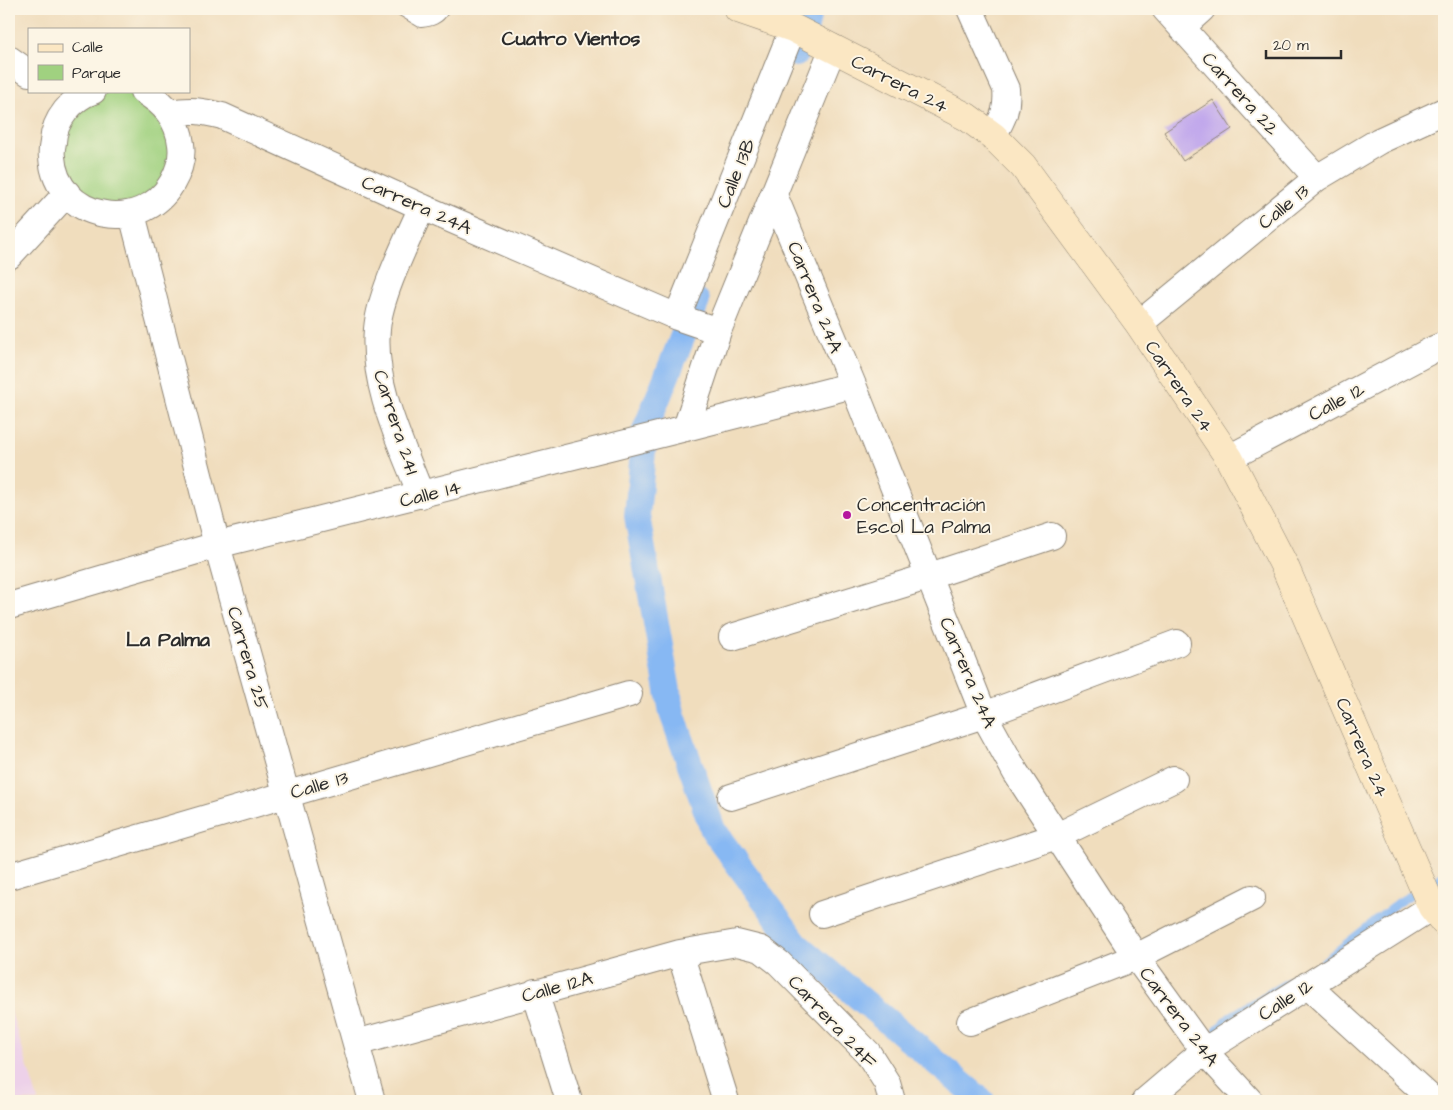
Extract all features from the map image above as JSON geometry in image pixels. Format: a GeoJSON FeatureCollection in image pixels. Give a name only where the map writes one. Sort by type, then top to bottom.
{"type":"FeatureCollection","features":[{"type":"Feature","properties":{"kind":"street","name":"Carrera 24"},"geometry":{"type":"LineString","coordinates":[[738,9],[792,28],[967,117],[993,136],[1022,166],[1139,324],[1229,458],[1285,567],[1414,866],[1435,907]]}},
{"type":"Feature","properties":{"kind":"street"},"geometry":{"type":"LineString","coordinates":[[970,9],[1006,89],[1007,104],[1004,115],[993,136]]}},
{"type":"Feature","properties":{"kind":"street"},"geometry":{"type":"LineString","coordinates":[[1174,18],[1202,9]]}},
{"type":"Feature","properties":{"kind":"street","name":"Carrera 22"},"geometry":{"type":"LineString","coordinates":[[1174,18],[1317,178]]}},
{"type":"Feature","properties":{"kind":"street","name":"Calle 13B"},"geometry":{"type":"LineString","coordinates":[[677,317],[792,28]]}},
{"type":"Feature","properties":{"kind":"street"},"geometry":{"type":"LineString","coordinates":[[686,428],[718,332],[833,48]]}},
{"type":"Feature","properties":{"kind":"street"},"geometry":{"type":"LineString","coordinates":[[9,59],[28,72]]}},
{"type":"Feature","properties":{"kind":"street"},"geometry":{"type":"LineString","coordinates":[[73,95],[53,138],[52,158],[57,177],[67,193],[80,205],[97,213],[114,216],[132,214],[151,206],[167,192],[178,173],[182,153],[179,132],[170,113],[158,100],[145,92]]}},
{"type":"Feature","properties":{"kind":"street","name":"Carrera 24A"},"geometry":{"type":"LineString","coordinates":[[170,113],[185,110],[201,110],[222,116],[422,207],[677,317],[718,332]]}},
{"type":"Feature","properties":{"kind":"street","name":"Calle 13"},"geometry":{"type":"LineString","coordinates":[[1139,324],[1317,178],[1379,141],[1444,111]]}},
{"type":"Feature","properties":{"kind":"street"},"geometry":{"type":"LineString","coordinates":[[9,256],[67,193]]}},
{"type":"Feature","properties":{"kind":"street","name":"Carrera 24A"},"geometry":{"type":"LineString","coordinates":[[774,195],[930,576],[984,715],[1016,773],[1136,957],[1204,1051],[1250,1101]]}},
{"type":"Feature","properties":{"kind":"street","name":"Carrera 24I"},"geometry":{"type":"LineString","coordinates":[[421,495],[391,417],[379,373],[377,365],[377,328],[386,292],[422,207]]}},
{"type":"Feature","properties":{"kind":"street","name":"Carrera 25"},"geometry":{"type":"LineString","coordinates":[[132,214],[217,545],[372,1101]]}},
{"type":"Feature","properties":{"kind":"street","name":"Calle 12"},"geometry":{"type":"LineString","coordinates":[[1229,458],[1444,344]]}},
{"type":"Feature","properties":{"kind":"street","name":"Calle 14"},"geometry":{"type":"LineString","coordinates":[[9,606],[217,545],[852,385]]}},
{"type":"Feature","properties":{"kind":"street"},"geometry":{"type":"LineString","coordinates":[[732,637],[1052,536]]}},
{"type":"Feature","properties":{"kind":"street"},"geometry":{"type":"LineString","coordinates":[[731,797],[984,715],[1177,643]]}},
{"type":"Feature","properties":{"kind":"street","name":"Calle 13"},"geometry":{"type":"LineString","coordinates":[[9,876],[629,694]]}},
{"type":"Feature","properties":{"kind":"street"},"geometry":{"type":"LineString","coordinates":[[822,914],[1057,836],[1174,779]]}},
{"type":"Feature","properties":{"kind":"street"},"geometry":{"type":"LineString","coordinates":[[970,1022],[1136,957],[1252,898]]}},
{"type":"Feature","properties":{"kind":"street","name":"Calle 12"},"geometry":{"type":"LineString","coordinates":[[1145,1101],[1204,1051],[1307,985],[1435,907]]}},
{"type":"Feature","properties":{"kind":"street","name":"Calle 12A"},"geometry":{"type":"LineString","coordinates":[[356,1043],[680,952],[736,943],[760,949]]}},
{"type":"Feature","properties":{"kind":"street","name":"Carrera 24F"},"geometry":{"type":"LineString","coordinates":[[760,949],[779,963],[868,1053],[886,1083],[892,1101]]}},
{"type":"Feature","properties":{"kind":"street"},"geometry":{"type":"LineString","coordinates":[[680,952],[726,1101]]}},
{"type":"Feature","properties":{"kind":"street"},"geometry":{"type":"LineString","coordinates":[[1307,985],[1434,1101]]}},
{"type":"Feature","properties":{"kind":"street"},"geometry":{"type":"LineString","coordinates":[[535,992],[569,1101]]}},
{"type":"Feature","properties":{"kind":"lane"},"geometry":{"type":"LineString","coordinates":[[401,9],[421,22],[433,19],[443,9]]}},
{"type":"Feature","properties":{"kind":"shaded area"},"geometry":{"type":"Polygon","coordinates":[[[9,1005],[38,1101],[9,1101],[9,1005]]]}},
{"type":"Feature","properties":{"kind":"green space"},"geometry":{"type":"Polygon","coordinates":[[[101,92],[131,92],[160,108],[171,123],[171,176],[129,210],[71,193],[60,124],[101,92]]]}},
{"type":"Feature","properties":{"kind":"building"},"geometry":{"type":"Polygon","coordinates":[[[1213,100],[1232,129],[1183,161],[1164,132],[1213,100]]]}},
{"type":"Feature","properties":{"kind":"waterway"},"geometry":{"type":"LineString","coordinates":[[796,54],[804,34],[810,9]]}},
{"type":"Feature","properties":{"kind":"waterway"},"geometry":{"type":"LineString","coordinates":[[697,301],[645,430],[637,516],[672,713],[713,830],[798,946],[982,1101]]}},
{"type":"Feature","properties":{"kind":"waterway"},"geometry":{"type":"LineString","coordinates":[[1324,961],[1399,902],[1444,875]]}},
{"type":"Feature","properties":{"kind":"waterway"},"geometry":{"type":"LineString","coordinates":[[1217,1029],[1231,1016],[1301,974]]}},
{"type":"Feature","properties":{"kind":"place","name":"Concentración Escol La Palma"},"geometry":{"type":"Point","coordinates":[847,515]}},
{"type":"Feature","properties":{"kind":"district","name":"Cuatro Vientos"},"geometry":{"type":"Point","coordinates":[571,38]}},
{"type":"Feature","properties":{"kind":"district","name":"La Palma"},"geometry":{"type":"Point","coordinates":[168,639]}}]}
